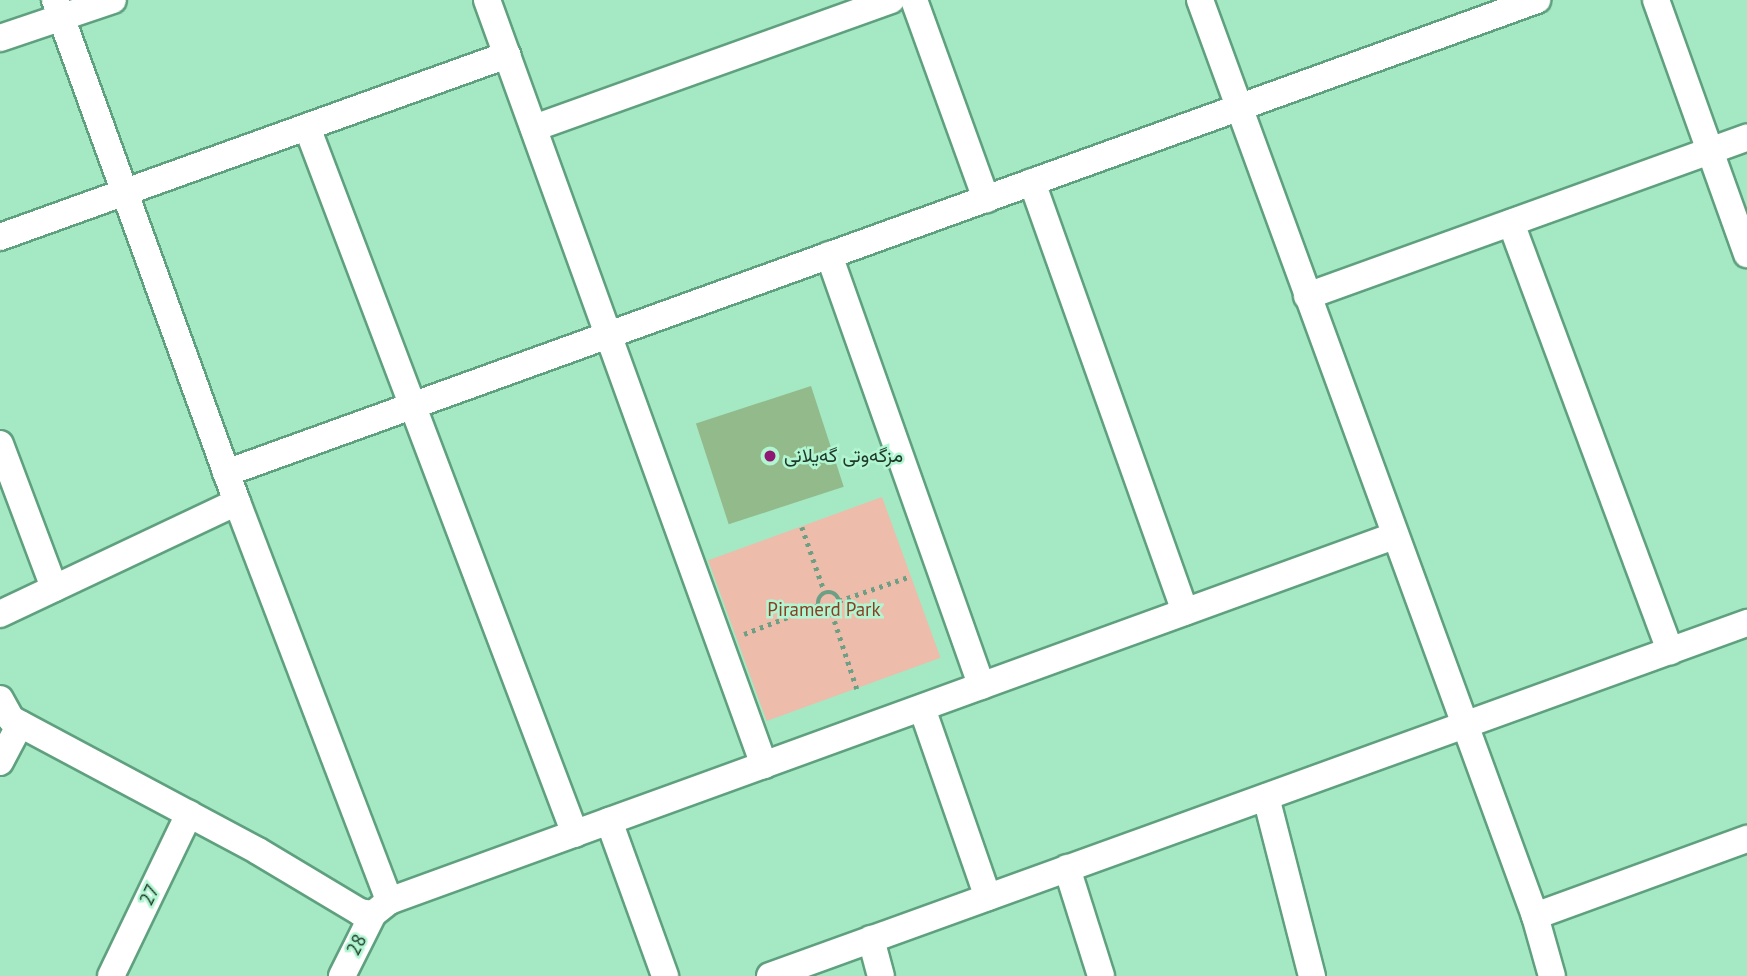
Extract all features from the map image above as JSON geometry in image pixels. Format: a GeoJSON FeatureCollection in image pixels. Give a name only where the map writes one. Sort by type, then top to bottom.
{"type":"FeatureCollection","features":[{"type":"Feature","properties":{"kind":"street"},"geometry":{"type":"LineString","coordinates":[[0,38],[58,9],[113,0]]}},
{"type":"Feature","properties":{"kind":"street"},"geometry":{"type":"LineString","coordinates":[[487,0],[764,765]]}},
{"type":"Feature","properties":{"kind":"street"},"geometry":{"type":"LineString","coordinates":[[914,0],[986,199]]}},
{"type":"Feature","properties":{"kind":"street"},"geometry":{"type":"LineString","coordinates":[[1200,0],[1394,536],[1466,724],[1535,916],[1552,976]]}},
{"type":"Feature","properties":{"kind":"street"},"geometry":{"type":"LineString","coordinates":[[226,473],[1537,0]]}},
{"type":"Feature","properties":{"kind":"street"},"geometry":{"type":"LineString","coordinates":[[1656,0],[1707,152],[1747,254]]}},
{"type":"Feature","properties":{"kind":"street"},"geometry":{"type":"LineString","coordinates":[[534,128],[881,2]]}},
{"type":"Feature","properties":{"kind":"street"},"geometry":{"type":"LineString","coordinates":[[58,9],[381,908]]}},
{"type":"Feature","properties":{"kind":"street"},"geometry":{"type":"LineString","coordinates":[[0,237],[507,54]]}},
{"type":"Feature","properties":{"kind":"street"},"geometry":{"type":"LineString","coordinates":[[307,127],[410,407],[575,834]]}},
{"type":"Feature","properties":{"kind":"street"},"geometry":{"type":"LineString","coordinates":[[1307,296],[1747,138]]}},
{"type":"Feature","properties":{"kind":"street"},"geometry":{"type":"LineString","coordinates":[[1032,182],[1185,612]]}},
{"type":"Feature","properties":{"kind":"street"},"geometry":{"type":"LineString","coordinates":[[1511,223],[1670,651]]}},
{"type":"Feature","properties":{"kind":"street"},"geometry":{"type":"LineString","coordinates":[[830,255],[982,686]]}},
{"type":"Feature","properties":{"kind":"street"},"geometry":{"type":"LineString","coordinates":[[0,444],[54,588]]}},
{"type":"Feature","properties":{"kind":"street"},"geometry":{"type":"LineString","coordinates":[[0,614],[237,502]]}},
{"type":"Feature","properties":{"kind":"street"},"geometry":{"type":"LineString","coordinates":[[0,699],[11,719],[189,814],[360,912],[381,908],[609,821],[1394,536]]}},
{"type":"Feature","properties":{"kind":"street"},"geometry":{"type":"LineString","coordinates":[[770,976],[1747,623]]}},
{"type":"Feature","properties":{"kind":"street"},"geometry":{"type":"LineString","coordinates":[[922,708],[988,897]]}},
{"type":"Feature","properties":{"kind":"street"},"geometry":{"type":"LineString","coordinates":[[0,762],[20,724]]}},
{"type":"Feature","properties":{"kind":"street"},"geometry":{"type":"LineString","coordinates":[[1266,797],[1311,976]]}},
{"type":"Feature","properties":{"kind":"street","name":"27"},"geometry":{"type":"LineString","coordinates":[[111,976],[189,814]]}},
{"type":"Feature","properties":{"kind":"street"},"geometry":{"type":"LineString","coordinates":[[609,821],[665,976]]}},
{"type":"Feature","properties":{"kind":"street"},"geometry":{"type":"LineString","coordinates":[[1535,916],[1747,839]]}},
{"type":"Feature","properties":{"kind":"street"},"geometry":{"type":"LineString","coordinates":[[1068,868],[1101,976]]}},
{"type":"Feature","properties":{"kind":"street","name":"28"},"geometry":{"type":"LineString","coordinates":[[342,976],[381,908]]}},
{"type":"Feature","properties":{"kind":"street"},"geometry":{"type":"LineString","coordinates":[[871,939],[881,976]]}},
{"type":"Feature","properties":{"kind":"path"},"geometry":{"type":"LineString","coordinates":[[720,644],[819,605],[825,593],[802,527]]}},
{"type":"Feature","properties":{"kind":"path"},"geometry":{"type":"LineString","coordinates":[[832,613],[839,601],[911,576]]}},
{"type":"Feature","properties":{"kind":"path"},"geometry":{"type":"LineString","coordinates":[[825,593],[833,593],[839,601]]}},
{"type":"Feature","properties":{"kind":"path"},"geometry":{"type":"LineString","coordinates":[[819,605],[832,613],[856,689]]}},
{"type":"Feature","properties":{"kind":"green space","name":"Piramerd Park"},"geometry":{"type":"Polygon","coordinates":[[[882,497],[940,658],[767,721],[708,560],[882,497]]]}},
{"type":"Feature","properties":{"kind":"building","name":"مزگەوتی گەیلانی"},"geometry":{"type":"Polygon","coordinates":[[[811,386],[844,487],[729,524],[696,423],[811,386]]]}},
{"type":"Feature","properties":{"kind":"place","name":"مزگەوتی گەیلانی"},"geometry":{"type":"Point","coordinates":[770,456]}}]}
